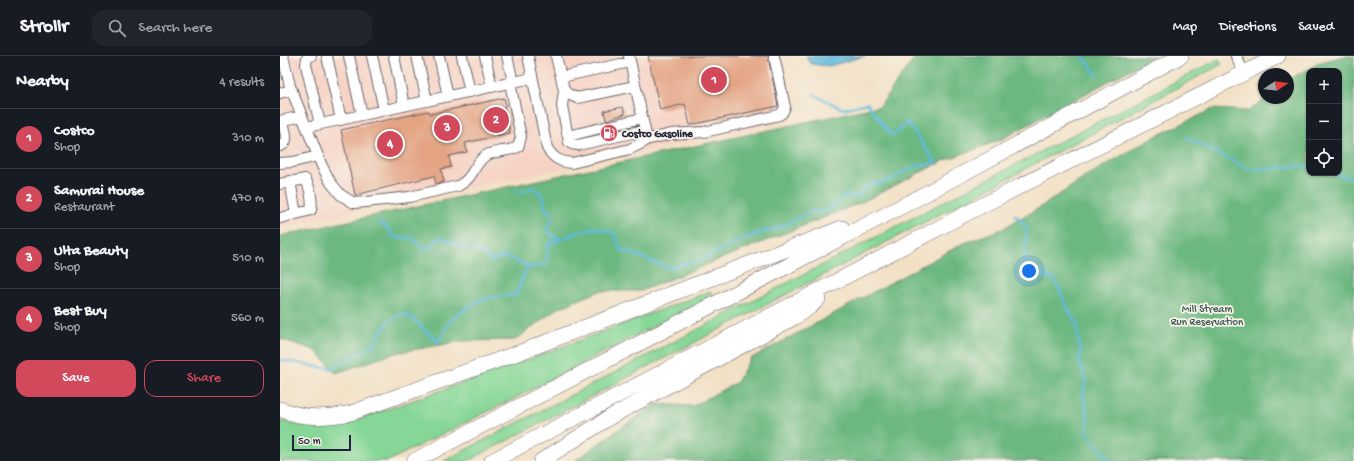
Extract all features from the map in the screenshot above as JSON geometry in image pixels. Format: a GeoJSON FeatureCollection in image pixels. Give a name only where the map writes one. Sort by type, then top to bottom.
{"type":"FeatureCollection","features":[{"type":"Feature","properties":{"kind":"highway"},"geometry":{"type":"LineString","coordinates":[[414,461],[910,202],[1182,56]]}},
{"type":"Feature","properties":{"kind":"highway"},"geometry":{"type":"LineString","coordinates":[[492,461],[977,208],[1278,56]]}},
{"type":"Feature","properties":{"kind":"highway"},"geometry":{"type":"LineString","coordinates":[[280,409],[288,413],[309,417],[329,417],[351,414],[526,350],[910,202]]}},
{"type":"Feature","properties":{"kind":"highway"},"geometry":{"type":"LineString","coordinates":[[541,461],[612,416],[795,317],[811,306],[835,282]]}},
{"type":"Feature","properties":{"kind":"lane"},"geometry":{"type":"LineString","coordinates":[[283,56],[292,90],[318,156],[331,183],[340,195],[354,202],[387,201],[458,186],[466,181],[483,157],[489,154],[515,148],[521,140],[507,56]]}},
{"type":"Feature","properties":{"kind":"lane"},"geometry":{"type":"LineString","coordinates":[[311,56],[307,58],[306,65],[320,124]]}},
{"type":"Feature","properties":{"kind":"lane"},"geometry":{"type":"LineString","coordinates":[[327,56],[341,120]]}},
{"type":"Feature","properties":{"kind":"lane"},"geometry":{"type":"LineString","coordinates":[[349,56],[362,115]]}},
{"type":"Feature","properties":{"kind":"lane"},"geometry":{"type":"LineString","coordinates":[[372,56],[384,110]]}},
{"type":"Feature","properties":{"kind":"lane"},"geometry":{"type":"LineString","coordinates":[[394,56],[404,106]]}},
{"type":"Feature","properties":{"kind":"lane"},"geometry":{"type":"LineString","coordinates":[[417,56],[427,101]]}},
{"type":"Feature","properties":{"kind":"lane"},"geometry":{"type":"LineString","coordinates":[[439,56],[448,96]]}},
{"type":"Feature","properties":{"kind":"lane"},"geometry":{"type":"LineString","coordinates":[[462,56],[470,92]]}},
{"type":"Feature","properties":{"kind":"lane"},"geometry":{"type":"LineString","coordinates":[[485,56],[492,87]]}},
{"type":"Feature","properties":{"kind":"lane"},"geometry":{"type":"LineString","coordinates":[[528,56],[547,148],[552,155],[565,162],[580,162],[630,150],[644,142],[645,134],[629,59],[562,76]]}},
{"type":"Feature","properties":{"kind":"lane"},"geometry":{"type":"LineString","coordinates":[[556,56],[562,76],[564,90],[562,106],[569,142],[578,145],[645,134]]}},
{"type":"Feature","properties":{"kind":"lane"},"geometry":{"type":"LineString","coordinates":[[645,134],[650,139],[671,134],[704,132],[779,115],[785,107],[774,56]]}},
{"type":"Feature","properties":{"kind":"lane"},"geometry":{"type":"LineString","coordinates":[[1236,56],[1244,73]]}},
{"type":"Feature","properties":{"kind":"lane"},"geometry":{"type":"LineString","coordinates":[[307,127],[532,78]]}},
{"type":"Feature","properties":{"kind":"lane"},"geometry":{"type":"LineString","coordinates":[[564,90],[568,94],[577,98],[635,86]]}},
{"type":"Feature","properties":{"kind":"lane"},"geometry":{"type":"LineString","coordinates":[[280,93],[292,90]]}},
{"type":"Feature","properties":{"kind":"lane"},"geometry":{"type":"LineString","coordinates":[[280,146],[286,142],[281,121],[302,116]]}},
{"type":"Feature","properties":{"kind":"lane"},"geometry":{"type":"LineString","coordinates":[[568,136],[642,118]]}},
{"type":"Feature","properties":{"kind":"lane"},"geometry":{"type":"LineString","coordinates":[[280,164],[318,156]]}},
{"type":"Feature","properties":{"kind":"lane"},"geometry":{"type":"LineString","coordinates":[[280,218],[296,214],[312,210],[310,193],[305,179],[285,182],[296,214]]}},
{"type":"Feature","properties":{"kind":"shaded area"},"geometry":{"type":"Polygon","coordinates":[[[280,56],[782,56],[793,104],[789,121],[280,227],[280,56]]]}},
{"type":"Feature","properties":{"kind":"green space"},"geometry":{"type":"Polygon","coordinates":[[[916,56],[1155,56],[1000,140],[943,161],[860,203],[641,291],[599,291],[557,309],[515,340],[462,341],[395,353],[336,373],[315,350],[280,339],[280,236],[880,106],[916,56]]]}},
{"type":"Feature","properties":{"kind":"green space","name":"Mill Stream Run Reservation"},"geometry":{"type":"Polygon","coordinates":[[[1345,56],[1354,56],[1354,461],[575,461],[656,404],[693,406],[737,382],[750,359],[962,244],[1002,229],[1044,205],[1087,176],[1148,140],[1213,109],[1249,111],[1258,104],[1294,104],[1294,77],[1306,70],[1306,176],[1342,176],[1342,68],[1310,68],[1321,62],[1345,56]]]}},
{"type":"Feature","properties":{"kind":"green space"},"geometry":{"type":"Polygon","coordinates":[[[1219,59],[1222,64],[988,189],[468,461],[444,461],[1219,59]]]}},
{"type":"Feature","properties":{"kind":"green space"},"geometry":{"type":"Polygon","coordinates":[[[711,291],[712,296],[513,399],[388,461],[280,461],[280,421],[302,426],[325,427],[351,422],[522,362],[711,291]]]}},
{"type":"Feature","properties":{"kind":"water"},"geometry":{"type":"Polygon","coordinates":[[[806,56],[865,56],[829,66],[811,64],[806,56]]]}},
{"type":"Feature","properties":{"kind":"building"},"geometry":{"type":"Polygon","coordinates":[[[648,56],[768,56],[778,106],[690,125],[685,104],[660,110],[648,56]]]}},
{"type":"Feature","properties":{"kind":"building"},"geometry":{"type":"Polygon","coordinates":[[[504,98],[506,105],[504,106],[510,133],[465,143],[467,152],[449,156],[451,167],[441,169],[444,182],[436,184],[434,176],[355,195],[341,130],[429,111],[430,114],[504,98]]]}},
{"type":"Feature","properties":{"kind":"building"},"geometry":{"type":"Polygon","coordinates":[[[623,107],[625,114],[606,120],[604,111],[623,107]]]}},
{"type":"Feature","properties":{"kind":"waterway"},"geometry":{"type":"LineString","coordinates":[[1083,56],[1097,75]]}},
{"type":"Feature","properties":{"kind":"waterway"},"geometry":{"type":"LineString","coordinates":[[280,360],[331,369],[372,346],[389,321],[402,314],[413,319],[438,342],[449,323],[472,304],[487,298],[516,295],[523,276],[529,267],[545,265],[548,258],[547,245],[573,234],[595,228],[614,233],[620,249],[669,268],[710,256],[723,248],[759,233],[783,226],[812,211],[824,212],[845,195],[858,197],[868,185],[886,182],[915,166],[936,163],[907,122],[893,136],[867,103],[843,109],[813,94]]}},
{"type":"Feature","properties":{"kind":"waterway"},"geometry":{"type":"LineString","coordinates":[[1186,137],[1250,170],[1306,166]]}},
{"type":"Feature","properties":{"kind":"waterway"},"geometry":{"type":"LineString","coordinates":[[1342,176],[1354,179]]}},
{"type":"Feature","properties":{"kind":"waterway"},"geometry":{"type":"LineString","coordinates":[[515,191],[523,192],[533,187],[543,196],[545,208],[553,217],[547,228],[552,236],[561,239]]}},
{"type":"Feature","properties":{"kind":"waterway"},"geometry":{"type":"LineString","coordinates":[[1015,215],[1027,227],[1025,263],[1035,271],[1055,280],[1068,310],[1077,323],[1081,351],[1079,363],[1086,380],[1083,394],[1088,423],[1086,432],[1110,461]]}},
{"type":"Feature","properties":{"kind":"waterway"},"geometry":{"type":"LineString","coordinates":[[379,222],[389,229],[391,235],[398,238],[411,237],[423,249],[430,247],[440,237],[457,245],[480,251],[492,261],[505,256],[529,267]]}},
{"type":"Feature","properties":{"kind":"place","name":"Costco"},"geometry":{"type":"Point","coordinates":[714,80]}},
{"type":"Feature","properties":{"kind":"place","name":"Samurai House"},"geometry":{"type":"Point","coordinates":[496,120]}},
{"type":"Feature","properties":{"kind":"place","name":"Ulta Beauty"},"geometry":{"type":"Point","coordinates":[447,128]}},
{"type":"Feature","properties":{"kind":"place","name":"Costco Gasoline"},"geometry":{"type":"Point","coordinates":[609,133]}},
{"type":"Feature","properties":{"kind":"place","name":"Best Buy"},"geometry":{"type":"Point","coordinates":[390,144]}}]}
